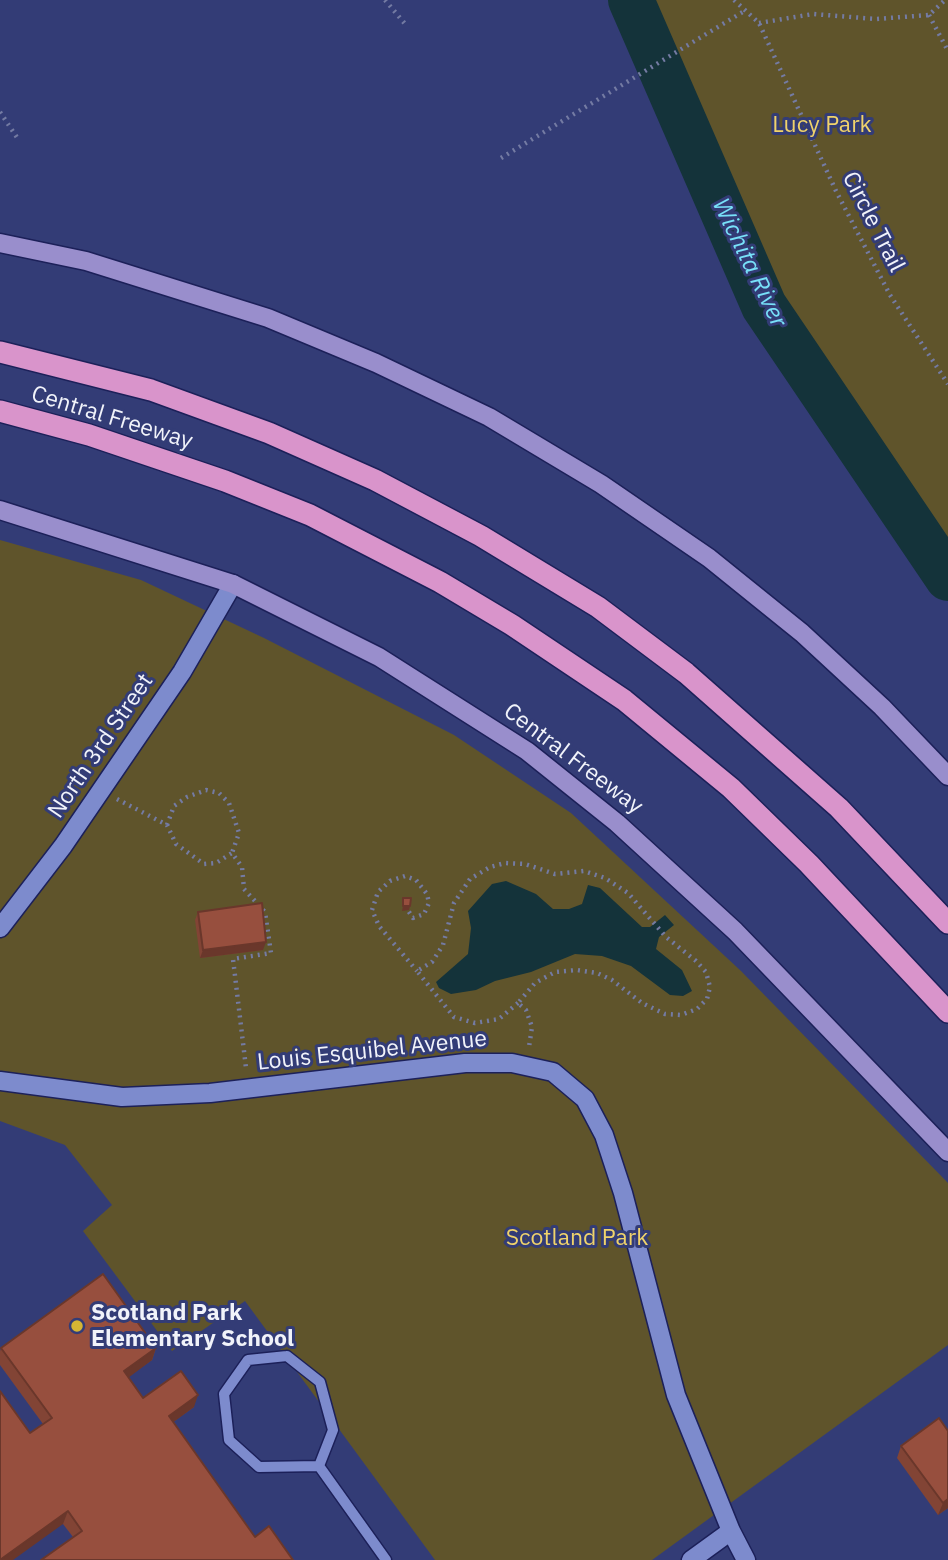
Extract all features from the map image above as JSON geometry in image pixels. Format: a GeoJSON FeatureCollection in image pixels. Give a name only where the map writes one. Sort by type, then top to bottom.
{"type":"FeatureCollection","features":[{"type":"Feature","properties":{"kind":"highway","name":"Central Freeway"},"geometry":{"type":"LineString","coordinates":[[0,352],[151,390],[269,433],[375,480],[481,536],[598,607],[686,673],[839,808],[948,923]]}},
{"type":"Feature","properties":{"kind":"highway","name":"Central Freeway"},"geometry":{"type":"LineString","coordinates":[[0,411],[89,435],[225,481],[310,515],[440,582],[512,625],[625,700],[731,788],[808,864],[948,1012]]}},
{"type":"Feature","properties":{"kind":"main road"},"geometry":{"type":"LineString","coordinates":[[0,243],[86,261],[268,318],[376,363],[489,417],[601,484],[709,558],[802,633],[882,707],[948,776]]}},
{"type":"Feature","properties":{"kind":"main road","name":"Central Freeway"},"geometry":{"type":"LineString","coordinates":[[0,510],[233,584],[379,657],[527,751],[617,823],[735,932],[948,1152]]}},
{"type":"Feature","properties":{"kind":"street","name":"North 3rd Street"},"geometry":{"type":"LineString","coordinates":[[0,928],[102,788],[182,671],[233,584]]}},
{"type":"Feature","properties":{"kind":"street","name":"Louis Esquibel Avenue"},"geometry":{"type":"LineString","coordinates":[[0,1081],[122,1097],[249,1088],[465,1063],[523,1065],[553,1072],[585,1099],[604,1135],[623,1193],[676,1395],[731,1531],[746,1560]]}},
{"type":"Feature","properties":{"kind":"street"},"geometry":{"type":"LineString","coordinates":[[691,1560],[731,1531]]}},
{"type":"Feature","properties":{"kind":"lane"},"geometry":{"type":"LineString","coordinates":[[287,1356],[320,1382],[333,1430],[318,1466],[258,1467],[229,1440],[224,1394],[248,1360],[287,1356]]}},
{"type":"Feature","properties":{"kind":"lane"},"geometry":{"type":"LineString","coordinates":[[318,1466],[386,1560]]}},
{"type":"Feature","properties":{"kind":"path"},"geometry":{"type":"LineString","coordinates":[[385,0],[407,25]]}},
{"type":"Feature","properties":{"kind":"path","name":"Circle Trail"},"geometry":{"type":"LineString","coordinates":[[734,0],[759,23],[836,191],[890,295],[948,384]]}},
{"type":"Feature","properties":{"kind":"path"},"geometry":{"type":"LineString","coordinates":[[759,23],[813,14],[876,19],[929,15],[945,0]]}},
{"type":"Feature","properties":{"kind":"path"},"geometry":{"type":"LineString","coordinates":[[501,158],[746,10]]}},
{"type":"Feature","properties":{"kind":"path"},"geometry":{"type":"LineString","coordinates":[[929,15],[948,51]]}},
{"type":"Feature","properties":{"kind":"path"},"geometry":{"type":"LineString","coordinates":[[0,112],[18,139]]}},
{"type":"Feature","properties":{"kind":"path"},"geometry":{"type":"LineString","coordinates":[[102,788],[132,808],[167,825],[176,844],[204,864],[216,863],[232,853],[239,834],[229,803],[219,793],[206,790],[187,797],[174,806],[167,825]]}},
{"type":"Feature","properties":{"kind":"path"},"geometry":{"type":"LineString","coordinates":[[232,853],[242,867],[244,889],[265,912],[271,953],[233,959],[249,1088]]}},
{"type":"Feature","properties":{"kind":"path"},"geometry":{"type":"LineString","coordinates":[[405,906],[413,918],[424,914],[429,903],[427,894],[416,880],[405,876],[390,881],[378,892],[372,911],[379,926],[454,1017],[475,1023],[499,1019],[518,1003],[535,983],[555,972],[577,970],[612,980],[642,1003],[665,1014],[681,1015],[697,1009],[708,999],[710,987],[706,972],[666,937],[650,915],[628,893],[605,878],[584,871],[555,874],[525,864],[505,863],[489,867],[470,879],[454,903],[443,945],[432,962],[417,971]]}},
{"type":"Feature","properties":{"kind":"path"},"geometry":{"type":"LineString","coordinates":[[518,1003],[526,1010],[532,1027],[530,1045],[523,1065]]}},
{"type":"Feature","properties":{"kind":"green space","name":"Lucy Park"},"geometry":{"type":"Polygon","coordinates":[[[631,0],[948,0],[948,578],[764,306],[631,0]]]}},
{"type":"Feature","properties":{"kind":"green space","name":"Scotland Park"},"geometry":{"type":"Polygon","coordinates":[[[0,540],[141,580],[264,638],[454,735],[571,813],[741,971],[948,1183],[948,1345],[652,1560],[435,1560],[245,1301],[172,1351],[83,1231],[112,1205],[65,1145],[0,1121],[0,540]]]}},
{"type":"Feature","properties":{"kind":"shaded area"},"geometry":{"type":"Polygon","coordinates":[[[506,881],[536,894],[553,909],[569,909],[582,904],[588,885],[600,888],[642,927],[650,927],[665,915],[674,925],[659,937],[656,949],[682,970],[692,991],[683,996],[670,995],[631,966],[602,956],[575,954],[476,990],[451,994],[439,988],[436,982],[468,954],[471,928],[468,911],[492,884],[506,881]]]}},
{"type":"Feature","properties":{"kind":"building"},"geometry":{"type":"Polygon","coordinates":[[[403,898],[411,898],[410,906],[403,906],[403,898]]]}},
{"type":"Feature","properties":{"kind":"building"},"geometry":{"type":"Polygon","coordinates":[[[262,903],[266,942],[203,950],[198,912],[262,903]]]}},
{"type":"Feature","properties":{"kind":"building"},"geometry":{"type":"Polygon","coordinates":[[[103,1274],[156,1348],[124,1371],[143,1398],[181,1371],[198,1395],[169,1416],[255,1537],[269,1526],[293,1560],[41,1560],[82,1531],[68,1511],[0,1560],[0,1391],[30,1433],[52,1418],[1,1348],[103,1274]]]}},
{"type":"Feature","properties":{"kind":"building"},"geometry":{"type":"Polygon","coordinates":[[[939,1418],[948,1431],[948,1499],[943,1503],[901,1446],[939,1418]]]}},
{"type":"Feature","properties":{"kind":"waterway","name":"Wichita River"},"geometry":{"type":"LineString","coordinates":[[631,0],[764,306],[948,578]]}},
{"type":"Feature","properties":{"kind":"place","name":"Scotland Park Elementary School"},"geometry":{"type":"Point","coordinates":[77,1326]}}]}
